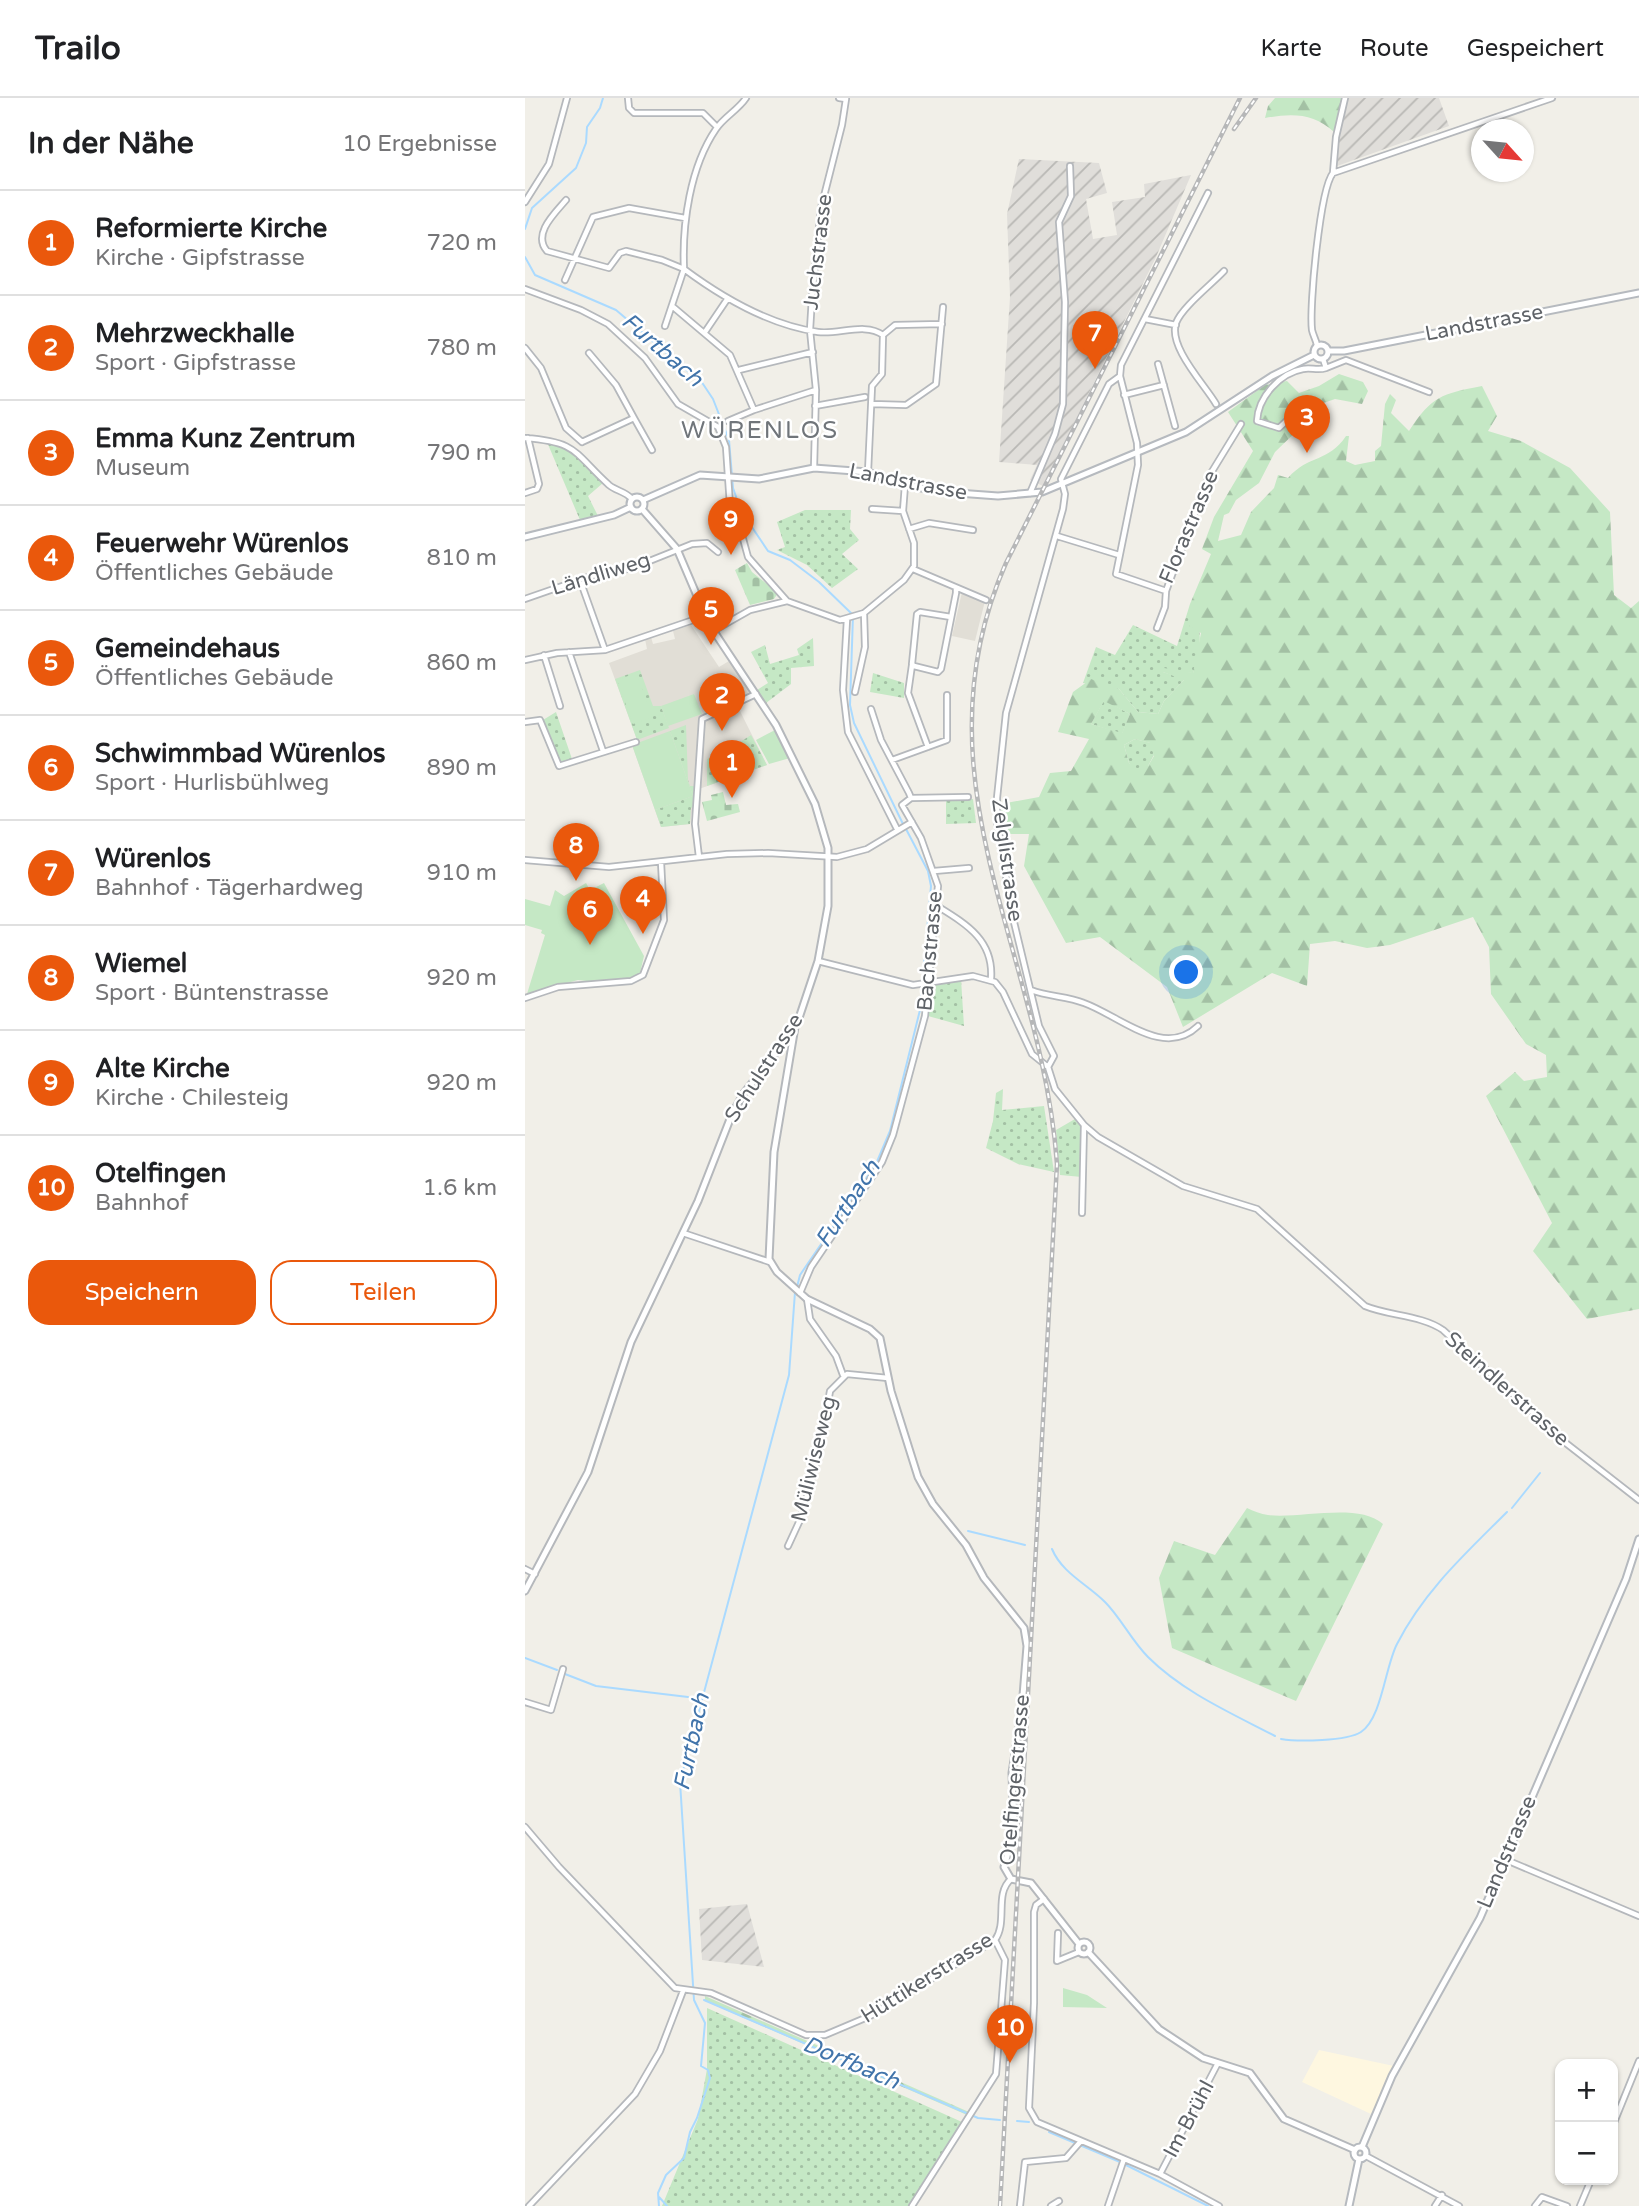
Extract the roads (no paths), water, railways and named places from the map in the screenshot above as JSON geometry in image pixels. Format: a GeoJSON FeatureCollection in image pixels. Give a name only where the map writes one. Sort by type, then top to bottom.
{"type":"FeatureCollection","features":[{"type":"Feature","properties":{"kind":"street"},"geometry":{"type":"LineString","coordinates":[[525,202],[549,164],[567,98]]}},
{"type":"Feature","properties":{"kind":"street"},"geometry":{"type":"LineString","coordinates":[[628,98],[629,108],[634,113],[703,113],[717,127]]}},
{"type":"Feature","properties":{"kind":"street"},"geometry":{"type":"LineString","coordinates":[[665,327],[684,270],[686,218],[699,167],[717,127],[746,98]]}},
{"type":"Feature","properties":{"kind":"street"},"geometry":{"type":"LineString","coordinates":[[839,98],[846,99]]}},
{"type":"Feature","properties":{"kind":"street"},"geometry":{"type":"LineString","coordinates":[[1326,368],[1323,359],[1314,355],[1317,345],[1313,332],[1312,306],[1319,234],[1328,181],[1333,173],[1336,136],[1345,98]]}},
{"type":"Feature","properties":{"kind":"street"},"geometry":{"type":"LineString","coordinates":[[1333,173],[1552,98]]}},
{"type":"Feature","properties":{"kind":"street","name":"Juchstrasse"},"geometry":{"type":"LineString","coordinates":[[814,468],[816,390],[810,330],[821,208],[846,99]]}},
{"type":"Feature","properties":{"kind":"street"},"geometry":{"type":"LineString","coordinates":[[1030,494],[1030,486],[1055,434],[1065,383],[1065,293],[1059,222],[1071,196],[1070,166]]}},
{"type":"Feature","properties":{"kind":"street","name":"Zelglistrasse"},"geometry":{"type":"LineString","coordinates":[[1048,1067],[1054,1056],[1039,1026],[1013,918],[997,821],[998,768],[1006,713],[1057,536],[1065,494],[1063,474],[1109,384],[1120,376],[1121,365],[1208,192]]}},
{"type":"Feature","properties":{"kind":"street"},"geometry":{"type":"LineString","coordinates":[[566,200],[544,228],[541,240],[547,251],[609,268],[620,253],[626,251],[662,260],[684,270],[761,316],[810,330],[868,330],[883,335]]}},
{"type":"Feature","properties":{"kind":"street"},"geometry":{"type":"LineString","coordinates":[[565,280],[593,217],[629,208],[686,218]]}},
{"type":"Feature","properties":{"kind":"street"},"geometry":{"type":"LineString","coordinates":[[1176,325],[1224,271]]}},
{"type":"Feature","properties":{"kind":"street"},"geometry":{"type":"LineString","coordinates":[[525,289],[594,316],[636,349],[678,404],[720,429],[726,447],[730,477],[730,517],[742,535],[748,557],[787,601]]}},
{"type":"Feature","properties":{"kind":"street","name":"Landstrasse"},"geometry":{"type":"LineString","coordinates":[[1328,351],[1344,351],[1639,293]]}},
{"type":"Feature","properties":{"kind":"street"},"geometry":{"type":"LineString","coordinates":[[705,332],[729,298]]}},
{"type":"Feature","properties":{"kind":"street"},"geometry":{"type":"LineString","coordinates":[[672,306],[721,345],[739,370],[754,410]]}},
{"type":"Feature","properties":{"kind":"street"},"geometry":{"type":"LineString","coordinates":[[871,404],[906,405],[934,387],[939,377],[943,307]]}},
{"type":"Feature","properties":{"kind":"street"},"geometry":{"type":"LineString","coordinates":[[1145,318],[1176,325]]}},
{"type":"Feature","properties":{"kind":"street"},"geometry":{"type":"LineString","coordinates":[[883,335],[895,325],[942,324]]}},
{"type":"Feature","properties":{"kind":"street"},"geometry":{"type":"LineString","coordinates":[[1176,325],[1181,353],[1216,404]]}},
{"type":"Feature","properties":{"kind":"street"},"geometry":{"type":"LineString","coordinates":[[868,472],[872,386],[883,372],[883,335]]}},
{"type":"Feature","properties":{"kind":"street"},"geometry":{"type":"LineString","coordinates":[[1317,345],[1324,345],[1328,351],[1323,359]]}},
{"type":"Feature","properties":{"kind":"street"},"geometry":{"type":"LineString","coordinates":[[525,348],[541,368],[566,428],[582,442]]}},
{"type":"Feature","properties":{"kind":"street"},"geometry":{"type":"LineString","coordinates":[[739,370],[813,352]]}},
{"type":"Feature","properties":{"kind":"street"},"geometry":{"type":"LineString","coordinates":[[589,353],[616,385],[652,450]]}},
{"type":"Feature","properties":{"kind":"street","name":"Landstrasse"},"geometry":{"type":"LineString","coordinates":[[643,500],[700,475],[759,479],[814,468],[868,472],[905,485],[980,495],[1030,494],[1063,485],[1186,432],[1272,376],[1314,355]]}},
{"type":"Feature","properties":{"kind":"street"},"geometry":{"type":"LineString","coordinates":[[1312,422],[1306,414],[1295,413],[1279,428],[1261,424],[1257,421],[1257,415],[1271,388],[1280,380],[1303,369],[1326,368],[1346,360],[1429,392]]}},
{"type":"Feature","properties":{"kind":"street"},"geometry":{"type":"LineString","coordinates":[[1158,365],[1175,426]]}},
{"type":"Feature","properties":{"kind":"street"},"geometry":{"type":"LineString","coordinates":[[1057,536],[1119,555],[1137,474],[1139,452],[1120,376]]}},
{"type":"Feature","properties":{"kind":"street"},"geometry":{"type":"LineString","coordinates":[[1125,395],[1165,385]]}},
{"type":"Feature","properties":{"kind":"street"},"geometry":{"type":"LineString","coordinates":[[728,421],[816,390]]}},
{"type":"Feature","properties":{"kind":"street"},"geometry":{"type":"LineString","coordinates":[[815,406],[865,397]]}},
{"type":"Feature","properties":{"kind":"street"},"geometry":{"type":"LineString","coordinates":[[577,451],[582,442],[634,418]]}},
{"type":"Feature","properties":{"kind":"street","name":"Florastrasse"},"geometry":{"type":"LineString","coordinates":[[1119,555],[1116,570],[1118,577],[1166,591],[1208,478],[1241,424]]}},
{"type":"Feature","properties":{"kind":"street"},"geometry":{"type":"LineString","coordinates":[[525,493],[537,489],[539,484],[527,438],[556,441],[577,451],[611,487],[632,499],[637,497],[643,500],[642,509],[636,511],[631,507]]}},
{"type":"Feature","properties":{"kind":"street"},"geometry":{"type":"LineString","coordinates":[[713,631],[757,607],[787,601],[801,604],[827,618],[851,618],[864,613],[913,569],[915,551],[903,511],[905,485]]}},
{"type":"Feature","properties":{"kind":"street"},"geometry":{"type":"LineString","coordinates":[[631,507],[632,499]]}},
{"type":"Feature","properties":{"kind":"street"},"geometry":{"type":"LineString","coordinates":[[525,537],[614,515],[631,507]]}},
{"type":"Feature","properties":{"kind":"street","name":"Schulstrasse"},"geometry":{"type":"LineString","coordinates":[[525,1591],[580,1490],[598,1447],[629,1347],[683,1233],[735,1107],[795,1027],[818,961],[828,906],[828,857],[815,804],[776,725],[713,631],[677,549],[642,509]]}},
{"type":"Feature","properties":{"kind":"street"},"geometry":{"type":"LineString","coordinates":[[872,509],[903,511]]}},
{"type":"Feature","properties":{"kind":"street"},"geometry":{"type":"LineString","coordinates":[[909,529],[929,523],[973,530]]}},
{"type":"Feature","properties":{"kind":"street","name":"Ländliweg"},"geometry":{"type":"LineString","coordinates":[[525,598],[580,580],[632,568],[677,549],[706,543],[718,552]]}},
{"type":"Feature","properties":{"kind":"street"},"geometry":{"type":"LineString","coordinates":[[913,569],[986,600]]}},
{"type":"Feature","properties":{"kind":"street"},"geometry":{"type":"LineString","coordinates":[[580,580],[605,650]]}},
{"type":"Feature","properties":{"kind":"street"},"geometry":{"type":"LineString","coordinates":[[913,665],[938,672],[941,669],[956,588]]}},
{"type":"Feature","properties":{"kind":"street"},"geometry":{"type":"LineString","coordinates":[[1157,628],[1165,607],[1166,591]]}},
{"type":"Feature","properties":{"kind":"street"},"geometry":{"type":"LineString","coordinates":[[928,747],[908,693],[917,614],[920,612],[951,617]]}},
{"type":"Feature","properties":{"kind":"street"},"geometry":{"type":"LineString","coordinates":[[855,692],[855,676],[865,647],[864,613]]}},
{"type":"Feature","properties":{"kind":"street"},"geometry":{"type":"LineString","coordinates":[[525,660],[544,654],[605,650],[705,616]]}},
{"type":"Feature","properties":{"kind":"street"},"geometry":{"type":"LineString","coordinates":[[851,618],[845,675],[848,732],[899,828]]}},
{"type":"Feature","properties":{"kind":"street"},"geometry":{"type":"LineString","coordinates":[[569,652],[603,751]]}},
{"type":"Feature","properties":{"kind":"street"},"geometry":{"type":"LineString","coordinates":[[544,654],[560,706]]}},
{"type":"Feature","properties":{"kind":"street"},"geometry":{"type":"LineString","coordinates":[[845,675],[855,676]]}},
{"type":"Feature","properties":{"kind":"street"},"geometry":{"type":"LineString","coordinates":[[699,857],[695,824],[702,719],[755,694]]}},
{"type":"Feature","properties":{"kind":"street"},"geometry":{"type":"LineString","coordinates":[[892,760],[947,740],[947,695]]}},
{"type":"Feature","properties":{"kind":"street"},"geometry":{"type":"LineString","coordinates":[[871,709],[876,728],[911,798]]}},
{"type":"Feature","properties":{"kind":"street"},"geometry":{"type":"LineString","coordinates":[[525,722],[540,720],[559,766],[636,741]]}},
{"type":"Feature","properties":{"kind":"street"},"geometry":{"type":"LineString","coordinates":[[525,860],[603,867],[756,853],[828,857],[867,849],[910,823],[902,805],[911,798],[968,797]]}},
{"type":"Feature","properties":{"kind":"street","name":"Bachstrasse"},"geometry":{"type":"LineString","coordinates":[[797,1290],[872,1178],[890,1145],[925,1016],[938,886],[934,871],[910,823]]}},
{"type":"Feature","properties":{"kind":"street"},"geometry":{"type":"LineString","coordinates":[[525,998],[558,987],[631,981],[643,975],[664,920],[661,862]]}},
{"type":"Feature","properties":{"kind":"street"},"geometry":{"type":"LineString","coordinates":[[934,871],[969,868]]}},
{"type":"Feature","properties":{"kind":"street"},"geometry":{"type":"LineString","coordinates":[[937,906],[977,932],[987,952],[991,979],[1003,992],[1032,1054],[1048,1067]]}},
{"type":"Feature","properties":{"kind":"street"},"geometry":{"type":"LineString","coordinates":[[818,961],[919,985],[960,977],[991,979]]}},
{"type":"Feature","properties":{"kind":"street"},"geometry":{"type":"LineString","coordinates":[[1031,990],[1042,995],[1085,1003],[1143,1032],[1165,1039],[1177,1040],[1188,1036],[1198,1026]]}},
{"type":"Feature","properties":{"kind":"street"},"geometry":{"type":"LineString","coordinates":[[1034,1002],[1042,995]]}},
{"type":"Feature","properties":{"kind":"street"},"geometry":{"type":"LineString","coordinates":[[683,1233],[770,1262],[768,1237],[774,1152],[796,1034],[795,1027]]}},
{"type":"Feature","properties":{"kind":"street","name":"Steindlerstrasse"},"geometry":{"type":"LineString","coordinates":[[1048,1067],[1055,1088],[1084,1125],[1098,1137],[1184,1186],[1257,1209],[1365,1306],[1384,1314],[1435,1325],[1443,1330],[1567,1444],[1639,1500]]}},
{"type":"Feature","properties":{"kind":"street"},"geometry":{"type":"LineString","coordinates":[[1082,1213],[1084,1125]]}},
{"type":"Feature","properties":{"kind":"street","name":"Otelfingerstrasse"},"geometry":{"type":"LineString","coordinates":[[770,1262],[807,1299],[876,1334],[883,1347],[888,1378],[908,1450],[922,1486],[966,1545],[983,1578],[1024,1628],[1027,1646],[1022,1708],[1012,1773],[1014,1831],[1004,1863],[1011,1879]]}},
{"type":"Feature","properties":{"kind":"street","name":"Müliwiseweg"},"geometry":{"type":"LineString","coordinates":[[807,1299],[808,1311],[815,1329],[836,1356],[843,1375]]}},
{"type":"Feature","properties":{"kind":"street","name":"Müliwiseweg"},"geometry":{"type":"LineString","coordinates":[[843,1375],[888,1378]]}},
{"type":"Feature","properties":{"kind":"street","name":"Müliwiseweg"},"geometry":{"type":"LineString","coordinates":[[788,1546],[800,1520],[819,1454],[830,1391],[843,1375]]}},
{"type":"Feature","properties":{"kind":"street","name":"Landstrasse"},"geometry":{"type":"LineString","coordinates":[[1362,2147],[1392,2076],[1462,1954],[1639,1539]]}},
{"type":"Feature","properties":{"kind":"street"},"geometry":{"type":"LineString","coordinates":[[525,1569],[536,1575]]}},
{"type":"Feature","properties":{"kind":"street"},"geometry":{"type":"LineString","coordinates":[[525,1702],[551,1710],[563,1669]]}},
{"type":"Feature","properties":{"kind":"street"},"geometry":{"type":"LineString","coordinates":[[525,1827],[626,1938],[671,1984],[683,1991],[660,2051],[635,2094],[529,2206]]}},
{"type":"Feature","properties":{"kind":"street"},"geometry":{"type":"LineString","coordinates":[[1504,1860],[1639,1916]]}},
{"type":"Feature","properties":{"kind":"street"},"geometry":{"type":"LineString","coordinates":[[1011,1879],[1031,1883],[1079,1944],[1079,1952]]}},
{"type":"Feature","properties":{"kind":"street","name":"Hüttikerstrasse"},"geometry":{"type":"LineString","coordinates":[[683,1991],[711,1993],[807,2035],[825,2035],[884,2009],[995,1940],[1001,1924],[1004,1889],[1011,1879]]}},
{"type":"Feature","properties":{"kind":"street"},"geometry":{"type":"LineString","coordinates":[[1044,1899],[1036,1905],[1034,1912],[1034,2003],[1029,2108],[1037,2122],[1080,2143],[1160,2174],[1219,2206]]}},
{"type":"Feature","properties":{"kind":"street"},"geometry":{"type":"LineString","coordinates":[[1058,1933],[1057,1961],[1079,1952],[1088,1952]]}},
{"type":"Feature","properties":{"kind":"street"},"geometry":{"type":"LineString","coordinates":[[912,2206],[996,2074],[1005,1960],[1003,1950],[995,1940]]}},
{"type":"Feature","properties":{"kind":"street"},"geometry":{"type":"LineString","coordinates":[[1079,1944],[1088,1943],[1088,1952],[1159,2029],[1193,2053],[1255,2077],[1284,2119],[1355,2150],[1362,2147],[1367,2152],[1362,2158],[1349,2206]]}},
{"type":"Feature","properties":{"kind":"street"},"geometry":{"type":"LineString","coordinates":[[1614,2122],[1639,2061]]}},
{"type":"Feature","properties":{"kind":"street","name":"Im Brühl"},"geometry":{"type":"LineString","coordinates":[[1160,2174],[1218,2063]]}},
{"type":"Feature","properties":{"kind":"street"},"geometry":{"type":"LineString","coordinates":[[1020,2206],[1025,2162],[1066,2158],[1080,2143]]}},
{"type":"Feature","properties":{"kind":"street"},"geometry":{"type":"LineString","coordinates":[[1355,2150],[1355,2156],[1442,2195],[1459,2206]]}},
{"type":"Feature","properties":{"kind":"street"},"geometry":{"type":"LineString","coordinates":[[1108,2206],[1124,2159]]}},
{"type":"Feature","properties":{"kind":"street"},"geometry":{"type":"LineString","coordinates":[[1580,2206],[1589,2185]]}},
{"type":"Feature","properties":{"kind":"street"},"geometry":{"type":"LineString","coordinates":[[1435,2206],[1442,2195]]}},
{"type":"Feature","properties":{"kind":"street"},"geometry":{"type":"LineString","coordinates":[[1535,2206],[1542,2197],[1567,2206]]}},
{"type":"Feature","properties":{"kind":"street"},"geometry":{"type":"LineString","coordinates":[[1051,2206],[1059,2201]]}},
{"type":"Feature","properties":{"kind":"waterway","name":"Furtbach"},"geometry":{"type":"LineString","coordinates":[[525,229],[532,208],[576,168],[586,143],[587,127],[600,108],[603,98]]}},
{"type":"Feature","properties":{"kind":"waterway","name":"Furtbach"},"geometry":{"type":"LineString","coordinates":[[525,257],[535,275],[616,310],[703,384],[713,399],[729,440],[733,488],[741,511],[768,551],[790,560],[819,582],[853,615],[850,705],[854,723],[903,824]]}},
{"type":"Feature","properties":{"kind":"waterway","name":"Furtbach"},"geometry":{"type":"LineString","coordinates":[[797,1287],[800,1275],[876,1164],[890,1131],[920,1010],[931,886],[928,871],[906,829]]}},
{"type":"Feature","properties":{"kind":"waterway","name":"Furtbach"},"geometry":{"type":"LineString","coordinates":[[659,2206],[658,2193],[666,2175],[684,2158],[690,2132],[710,2078],[708,2070],[701,2066],[705,2023],[694,2000],[680,1782],[789,1375],[795,1292]]}},
{"type":"Feature","properties":{"kind":"waterway"},"geometry":{"type":"LineString","coordinates":[[1512,1508],[1540,1473]]}},
{"type":"Feature","properties":{"kind":"waterway"},"geometry":{"type":"LineString","coordinates":[[1281,1739],[1334,1739],[1354,1735],[1368,1725],[1374,1716],[1393,1654],[1408,1625],[1447,1574],[1507,1512]]}},
{"type":"Feature","properties":{"kind":"waterway"},"geometry":{"type":"LineString","coordinates":[[968,1531],[1025,1545]]}},
{"type":"Feature","properties":{"kind":"waterway"},"geometry":{"type":"LineString","coordinates":[[1052,1549],[1068,1572],[1111,1608],[1142,1650],[1162,1670],[1208,1701],[1275,1736]]}},
{"type":"Feature","properties":{"kind":"waterway"},"geometry":{"type":"LineString","coordinates":[[525,1658],[557,1670]]}},
{"type":"Feature","properties":{"kind":"waterway"},"geometry":{"type":"LineString","coordinates":[[565,1674],[596,1686],[688,1697]]}},
{"type":"Feature","properties":{"kind":"waterway","name":"Dorfbach"},"geometry":{"type":"LineString","coordinates":[[704,2000],[978,2118],[1000,2120]]}},
{"type":"Feature","properties":{"kind":"waterway","name":"Dorfbach"},"geometry":{"type":"LineString","coordinates":[[1017,2121],[1029,2122]]}},
{"type":"Feature","properties":{"kind":"waterway","name":"Dorfbach"},"geometry":{"type":"LineString","coordinates":[[1049,2132],[1120,2162]]}},
{"type":"Feature","properties":{"kind":"waterway","name":"Dorfbach"},"geometry":{"type":"LineString","coordinates":[[1126,2165],[1208,2206]]}},
{"type":"Feature","properties":{"kind":"waterway"},"geometry":{"type":"LineString","coordinates":[[659,2197],[667,2206]]}},
{"type":"Feature","properties":{"kind":"railway"},"geometry":{"type":"LineString","coordinates":[[1000,2206],[1057,1164],[1047,1086],[990,865],[976,792],[972,718],[980,642],[1006,563],[1240,98]]}},
{"type":"Feature","properties":{"kind":"railway"},"geometry":{"type":"LineString","coordinates":[[1234,129],[1256,98]]}},
{"type":"Feature","properties":{"kind":"place","name":"Würenlos"},"geometry":{"type":"Point","coordinates":[1095,369]}},
{"type":"Feature","properties":{"kind":"place","name":"Emma Kunz Zentrum"},"geometry":{"type":"Point","coordinates":[1307,453]}},
{"type":"Feature","properties":{"kind":"place","name":"Alte Kirche"},"geometry":{"type":"Point","coordinates":[731,555]}},
{"type":"Feature","properties":{"kind":"place","name":"Gemeindehaus"},"geometry":{"type":"Point","coordinates":[711,645]}},
{"type":"Feature","properties":{"kind":"place","name":"Mehrzweckhalle"},"geometry":{"type":"Point","coordinates":[722,731]}},
{"type":"Feature","properties":{"kind":"place","name":"Reformierte Kirche"},"geometry":{"type":"Point","coordinates":[732,798]}},
{"type":"Feature","properties":{"kind":"place","name":"Wiemel"},"geometry":{"type":"Point","coordinates":[576,881]}},
{"type":"Feature","properties":{"kind":"place","name":"Feuerwehr Würenlos"},"geometry":{"type":"Point","coordinates":[643,934]}},
{"type":"Feature","properties":{"kind":"place","name":"Schwimmbad Würenlos"},"geometry":{"type":"Point","coordinates":[590,945]}},
{"type":"Feature","properties":{"kind":"place","name":"Otelfingen"},"geometry":{"type":"Point","coordinates":[1010,2063]}},
{"type":"Feature","properties":{"kind":"district","name":"WÜRENLOS"},"geometry":{"type":"Point","coordinates":[760,430]}}]}
